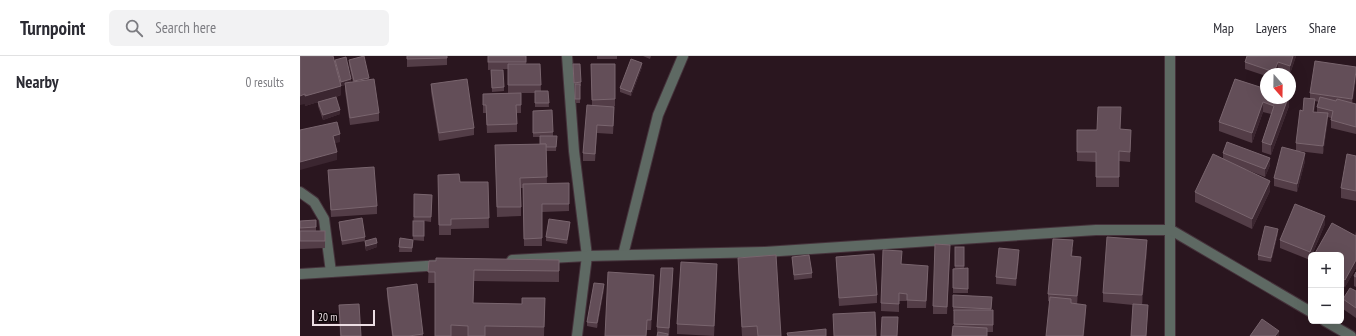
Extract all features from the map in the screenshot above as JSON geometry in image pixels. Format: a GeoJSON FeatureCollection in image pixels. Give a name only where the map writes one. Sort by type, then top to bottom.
{"type":"FeatureCollection","features":[{"type":"Feature","properties":{"kind":"street"},"geometry":{"type":"LineString","coordinates":[[567,56],[574,151],[588,256],[577,336]]}},
{"type":"Feature","properties":{"kind":"street"},"geometry":{"type":"LineString","coordinates":[[623,256],[658,115],[683,56]]}},
{"type":"Feature","properties":{"kind":"street"},"geometry":{"type":"LineString","coordinates":[[1170,56],[1170,336]]}},
{"type":"Feature","properties":{"kind":"street"},"geometry":{"type":"LineString","coordinates":[[300,192],[314,202],[324,219],[331,272]]}},
{"type":"Feature","properties":{"kind":"street"},"geometry":{"type":"LineString","coordinates":[[502,261],[588,256],[765,252],[1096,230],[1171,230],[1308,310]]}},
{"type":"Feature","properties":{"kind":"street"},"geometry":{"type":"LineString","coordinates":[[300,274],[456,264]]}},
{"type":"Feature","properties":{"kind":"street"},"geometry":{"type":"LineString","coordinates":[[1330,324],[1351,336]]}},
{"type":"Feature","properties":{"kind":"building"},"geometry":{"type":"Polygon","coordinates":[[[300,56],[333,56],[341,86],[300,96],[300,56]]]}},
{"type":"Feature","properties":{"kind":"building"},"geometry":{"type":"Polygon","coordinates":[[[364,56],[369,78],[354,81],[349,60],[364,56]]]}},
{"type":"Feature","properties":{"kind":"building"},"geometry":{"type":"Polygon","coordinates":[[[407,56],[447,56],[447,58],[407,59],[407,56]]]}},
{"type":"Feature","properties":{"kind":"building"},"geometry":{"type":"Polygon","coordinates":[[[488,56],[526,56],[526,62],[488,62],[488,56]]]}},
{"type":"Feature","properties":{"kind":"building"},"geometry":{"type":"Polygon","coordinates":[[[1247,56],[1293,56],[1290,66],[1278,62],[1276,68],[1262,68],[1245,62],[1247,56]]]}},
{"type":"Feature","properties":{"kind":"building"},"geometry":{"type":"Polygon","coordinates":[[[346,57],[351,79],[341,82],[335,60],[346,57]]]}},
{"type":"Feature","properties":{"kind":"building"},"geometry":{"type":"Polygon","coordinates":[[[631,59],[642,63],[631,92],[620,88],[631,59]]]}},
{"type":"Feature","properties":{"kind":"building"},"geometry":{"type":"Polygon","coordinates":[[[1315,61],[1356,67],[1352,99],[1310,93],[1315,61]]]}},
{"type":"Feature","properties":{"kind":"building"},"geometry":{"type":"Polygon","coordinates":[[[508,64],[540,64],[541,85],[508,85],[508,64]]]}},
{"type":"Feature","properties":{"kind":"building"},"geometry":{"type":"Polygon","coordinates":[[[573,64],[580,64],[581,82],[574,83],[573,64]]]}},
{"type":"Feature","properties":{"kind":"building"},"geometry":{"type":"Polygon","coordinates":[[[591,64],[615,64],[615,99],[592,100],[591,64]]]}},
{"type":"Feature","properties":{"kind":"building"},"geometry":{"type":"Polygon","coordinates":[[[491,70],[503,70],[504,87],[492,88],[491,70]]]}},
{"type":"Feature","properties":{"kind":"building"},"geometry":{"type":"Polygon","coordinates":[[[374,79],[379,113],[350,118],[345,83],[374,79]]]}},
{"type":"Feature","properties":{"kind":"building"},"geometry":{"type":"Polygon","coordinates":[[[467,79],[474,128],[439,133],[431,84],[467,79]]]}},
{"type":"Feature","properties":{"kind":"building"},"geometry":{"type":"Polygon","coordinates":[[[1235,79],[1260,87],[1260,104],[1262,104],[1252,133],[1219,122],[1235,79]]]}},
{"type":"Feature","properties":{"kind":"building"},"geometry":{"type":"Polygon","coordinates":[[[575,84],[580,84],[580,99],[575,99],[575,84]]]}},
{"type":"Feature","properties":{"kind":"building"},"geometry":{"type":"Polygon","coordinates":[[[535,91],[548,91],[549,103],[535,103],[535,91]]]}},
{"type":"Feature","properties":{"kind":"building"},"geometry":{"type":"Polygon","coordinates":[[[521,93],[521,105],[516,105],[517,124],[487,125],[486,105],[483,105],[483,94],[521,93]]]}},
{"type":"Feature","properties":{"kind":"building"},"geometry":{"type":"Polygon","coordinates":[[[336,97],[340,110],[323,115],[318,102],[336,97]]]}},
{"type":"Feature","properties":{"kind":"building"},"geometry":{"type":"Polygon","coordinates":[[[1320,97],[1336,101],[1337,99],[1356,104],[1356,127],[1331,120],[1333,111],[1317,107],[1320,97]]]}},
{"type":"Feature","properties":{"kind":"building"},"geometry":{"type":"Polygon","coordinates":[[[1304,98],[1315,99],[1313,112],[1328,113],[1323,146],[1296,143],[1300,110],[1303,111],[1304,98]]]}},
{"type":"Feature","properties":{"kind":"building"},"geometry":{"type":"Polygon","coordinates":[[[1268,104],[1286,104],[1271,145],[1262,142],[1274,106],[1268,104]]]}},
{"type":"Feature","properties":{"kind":"building"},"geometry":{"type":"Polygon","coordinates":[[[587,105],[614,107],[613,126],[597,125],[595,154],[583,153],[587,105]]]}},
{"type":"Feature","properties":{"kind":"building"},"geometry":{"type":"Polygon","coordinates":[[[1098,107],[1121,107],[1120,129],[1131,130],[1130,152],[1119,151],[1119,177],[1096,177],[1096,152],[1077,152],[1077,130],[1097,130],[1098,107]]]}},
{"type":"Feature","properties":{"kind":"building"},"geometry":{"type":"Polygon","coordinates":[[[552,110],[553,132],[533,133],[533,111],[552,110]]]}},
{"type":"Feature","properties":{"kind":"building"},"geometry":{"type":"Polygon","coordinates":[[[337,122],[340,134],[333,136],[337,152],[300,162],[300,130],[337,122]]]}},
{"type":"Feature","properties":{"kind":"building"},"geometry":{"type":"Polygon","coordinates":[[[540,136],[557,136],[556,147],[546,147],[546,144],[540,144],[540,136]]]}},
{"type":"Feature","properties":{"kind":"building"},"geometry":{"type":"Polygon","coordinates":[[[1227,142],[1270,158],[1265,169],[1223,153],[1227,142]]]}},
{"type":"Feature","properties":{"kind":"building"},"geometry":{"type":"Polygon","coordinates":[[[546,144],[547,177],[520,178],[521,207],[497,207],[495,145],[546,144]]]}},
{"type":"Feature","properties":{"kind":"building"},"geometry":{"type":"Polygon","coordinates":[[[1282,147],[1305,153],[1297,184],[1274,178],[1282,147]]]}},
{"type":"Feature","properties":{"kind":"building"},"geometry":{"type":"Polygon","coordinates":[[[1213,154],[1270,181],[1252,219],[1195,192],[1213,154]]]}},
{"type":"Feature","properties":{"kind":"building"},"geometry":{"type":"Polygon","coordinates":[[[1347,154],[1356,156],[1356,191],[1341,188],[1347,154]]]}},
{"type":"Feature","properties":{"kind":"building"},"geometry":{"type":"Polygon","coordinates":[[[374,167],[377,206],[331,210],[328,170],[374,167]]]}},
{"type":"Feature","properties":{"kind":"building"},"geometry":{"type":"Polygon","coordinates":[[[459,174],[460,182],[488,182],[489,218],[451,219],[451,225],[439,225],[438,175],[459,174]]]}},
{"type":"Feature","properties":{"kind":"building"},"geometry":{"type":"Polygon","coordinates":[[[569,183],[569,204],[542,204],[542,238],[524,239],[523,184],[569,183]]]}},
{"type":"Feature","properties":{"kind":"building"},"geometry":{"type":"Polygon","coordinates":[[[414,194],[432,195],[431,217],[414,217],[414,194]]]}},
{"type":"Feature","properties":{"kind":"building"},"geometry":{"type":"Polygon","coordinates":[[[1295,204],[1325,216],[1310,252],[1280,240],[1295,204]]]}},
{"type":"Feature","properties":{"kind":"building"},"geometry":{"type":"Polygon","coordinates":[[[362,218],[365,237],[342,241],[339,222],[362,218]]]}},
{"type":"Feature","properties":{"kind":"building"},"geometry":{"type":"Polygon","coordinates":[[[549,219],[570,222],[567,240],[546,237],[549,219]]]}},
{"type":"Feature","properties":{"kind":"building"},"geometry":{"type":"Polygon","coordinates":[[[316,220],[316,227],[300,228],[300,221],[316,220]]]}},
{"type":"Feature","properties":{"kind":"building"},"geometry":{"type":"Polygon","coordinates":[[[413,221],[424,221],[424,236],[413,236],[413,221]]]}},
{"type":"Feature","properties":{"kind":"building"},"geometry":{"type":"Polygon","coordinates":[[[1332,223],[1356,236],[1356,260],[1345,280],[1344,252],[1316,252],[1332,223]]]}},
{"type":"Feature","properties":{"kind":"building"},"geometry":{"type":"Polygon","coordinates":[[[1265,226],[1278,229],[1271,258],[1258,255],[1265,226]]]}},
{"type":"Feature","properties":{"kind":"building"},"geometry":{"type":"Polygon","coordinates":[[[300,231],[325,231],[325,241],[300,241],[300,231]]]}},
{"type":"Feature","properties":{"kind":"building"},"geometry":{"type":"Polygon","coordinates":[[[1107,237],[1147,240],[1142,295],[1103,293],[1107,237]]]}},
{"type":"Feature","properties":{"kind":"building"},"geometry":{"type":"Polygon","coordinates":[[[376,238],[377,243],[366,246],[365,241],[376,238]]]}},
{"type":"Feature","properties":{"kind":"building"},"geometry":{"type":"Polygon","coordinates":[[[400,238],[413,240],[412,248],[399,247],[400,238]]]}},
{"type":"Feature","properties":{"kind":"building"},"geometry":{"type":"Polygon","coordinates":[[[1053,239],[1073,240],[1071,256],[1081,257],[1077,296],[1048,294],[1053,239]]]}},
{"type":"Feature","properties":{"kind":"building"},"geometry":{"type":"Polygon","coordinates":[[[935,244],[950,245],[947,307],[933,306],[935,244]]]}},
{"type":"Feature","properties":{"kind":"building"},"geometry":{"type":"Polygon","coordinates":[[[955,247],[964,247],[964,266],[955,266],[955,247]]]}},
{"type":"Feature","properties":{"kind":"building"},"geometry":{"type":"Polygon","coordinates":[[[999,248],[1019,250],[1016,279],[996,277],[999,248]]]}},
{"type":"Feature","properties":{"kind":"building"},"geometry":{"type":"Polygon","coordinates":[[[883,250],[902,251],[901,264],[928,266],[926,301],[907,300],[907,294],[899,293],[899,304],[881,303],[883,250]]]}},
{"type":"Feature","properties":{"kind":"building"},"geometry":{"type":"Polygon","coordinates":[[[874,254],[877,295],[839,298],[836,257],[874,254]]]}},
{"type":"Feature","properties":{"kind":"building"},"geometry":{"type":"Polygon","coordinates":[[[776,255],[781,336],[758,336],[757,326],[742,327],[738,258],[776,255]]]}},
{"type":"Feature","properties":{"kind":"building"},"geometry":{"type":"Polygon","coordinates":[[[809,255],[812,273],[794,275],[792,257],[809,255]]]}},
{"type":"Feature","properties":{"kind":"building"},"geometry":{"type":"Polygon","coordinates":[[[436,258],[559,260],[559,271],[474,270],[473,303],[522,304],[522,298],[545,298],[544,327],[485,326],[485,336],[468,336],[468,326],[451,325],[451,336],[435,336],[435,272],[428,272],[429,261],[436,261],[436,258]]]}},
{"type":"Feature","properties":{"kind":"building"},"geometry":{"type":"Polygon","coordinates":[[[681,262],[717,264],[714,326],[677,324],[681,262]]]}},
{"type":"Feature","properties":{"kind":"building"},"geometry":{"type":"Polygon","coordinates":[[[661,268],[673,268],[669,328],[657,327],[661,268]]]}},
{"type":"Feature","properties":{"kind":"building"},"geometry":{"type":"Polygon","coordinates":[[[968,268],[968,289],[953,288],[953,269],[968,268]]]}},
{"type":"Feature","properties":{"kind":"building"},"geometry":{"type":"Polygon","coordinates":[[[608,272],[654,275],[651,320],[647,320],[646,336],[605,336],[608,272]]]}},
{"type":"Feature","properties":{"kind":"building"},"geometry":{"type":"Polygon","coordinates":[[[594,283],[604,284],[597,323],[587,322],[594,283]]]}},
{"type":"Feature","properties":{"kind":"building"},"geometry":{"type":"Polygon","coordinates":[[[417,284],[423,334],[393,336],[387,288],[417,284]]]}},
{"type":"Feature","properties":{"kind":"building"},"geometry":{"type":"Polygon","coordinates":[[[1350,288],[1356,291],[1356,308],[1344,300],[1350,288]]]}},
{"type":"Feature","properties":{"kind":"building"},"geometry":{"type":"Polygon","coordinates":[[[953,295],[992,297],[991,309],[953,307],[953,295]]]}},
{"type":"Feature","properties":{"kind":"building"},"geometry":{"type":"Polygon","coordinates":[[[1050,297],[1071,299],[1071,303],[1086,305],[1083,336],[1046,336],[1050,297]]]}},
{"type":"Feature","properties":{"kind":"building"},"geometry":{"type":"Polygon","coordinates":[[[359,304],[361,336],[341,336],[339,305],[359,304]]]}},
{"type":"Feature","properties":{"kind":"building"},"geometry":{"type":"Polygon","coordinates":[[[1133,304],[1148,305],[1146,336],[1131,336],[1133,304]]]}},
{"type":"Feature","properties":{"kind":"building"},"geometry":{"type":"Polygon","coordinates":[[[954,310],[993,310],[993,325],[954,324],[954,310]]]}},
{"type":"Feature","properties":{"kind":"building"},"geometry":{"type":"Polygon","coordinates":[[[875,312],[876,336],[834,336],[833,314],[875,312]]]}},
{"type":"Feature","properties":{"kind":"building"},"geometry":{"type":"Polygon","coordinates":[[[882,317],[898,317],[897,336],[881,336],[882,317]]]}},
{"type":"Feature","properties":{"kind":"building"},"geometry":{"type":"Polygon","coordinates":[[[1262,319],[1279,331],[1275,336],[1250,336],[1262,319]]]}},
{"type":"Feature","properties":{"kind":"building"},"geometry":{"type":"Polygon","coordinates":[[[953,326],[987,328],[987,336],[952,336],[953,326]]]}},
{"type":"Feature","properties":{"kind":"building"},"geometry":{"type":"Polygon","coordinates":[[[826,329],[826,336],[788,336],[787,333],[826,329]]]}},
{"type":"Feature","properties":{"kind":"building"},"geometry":{"type":"Polygon","coordinates":[[[658,332],[668,334],[667,336],[657,336],[658,332]]]}}]}
